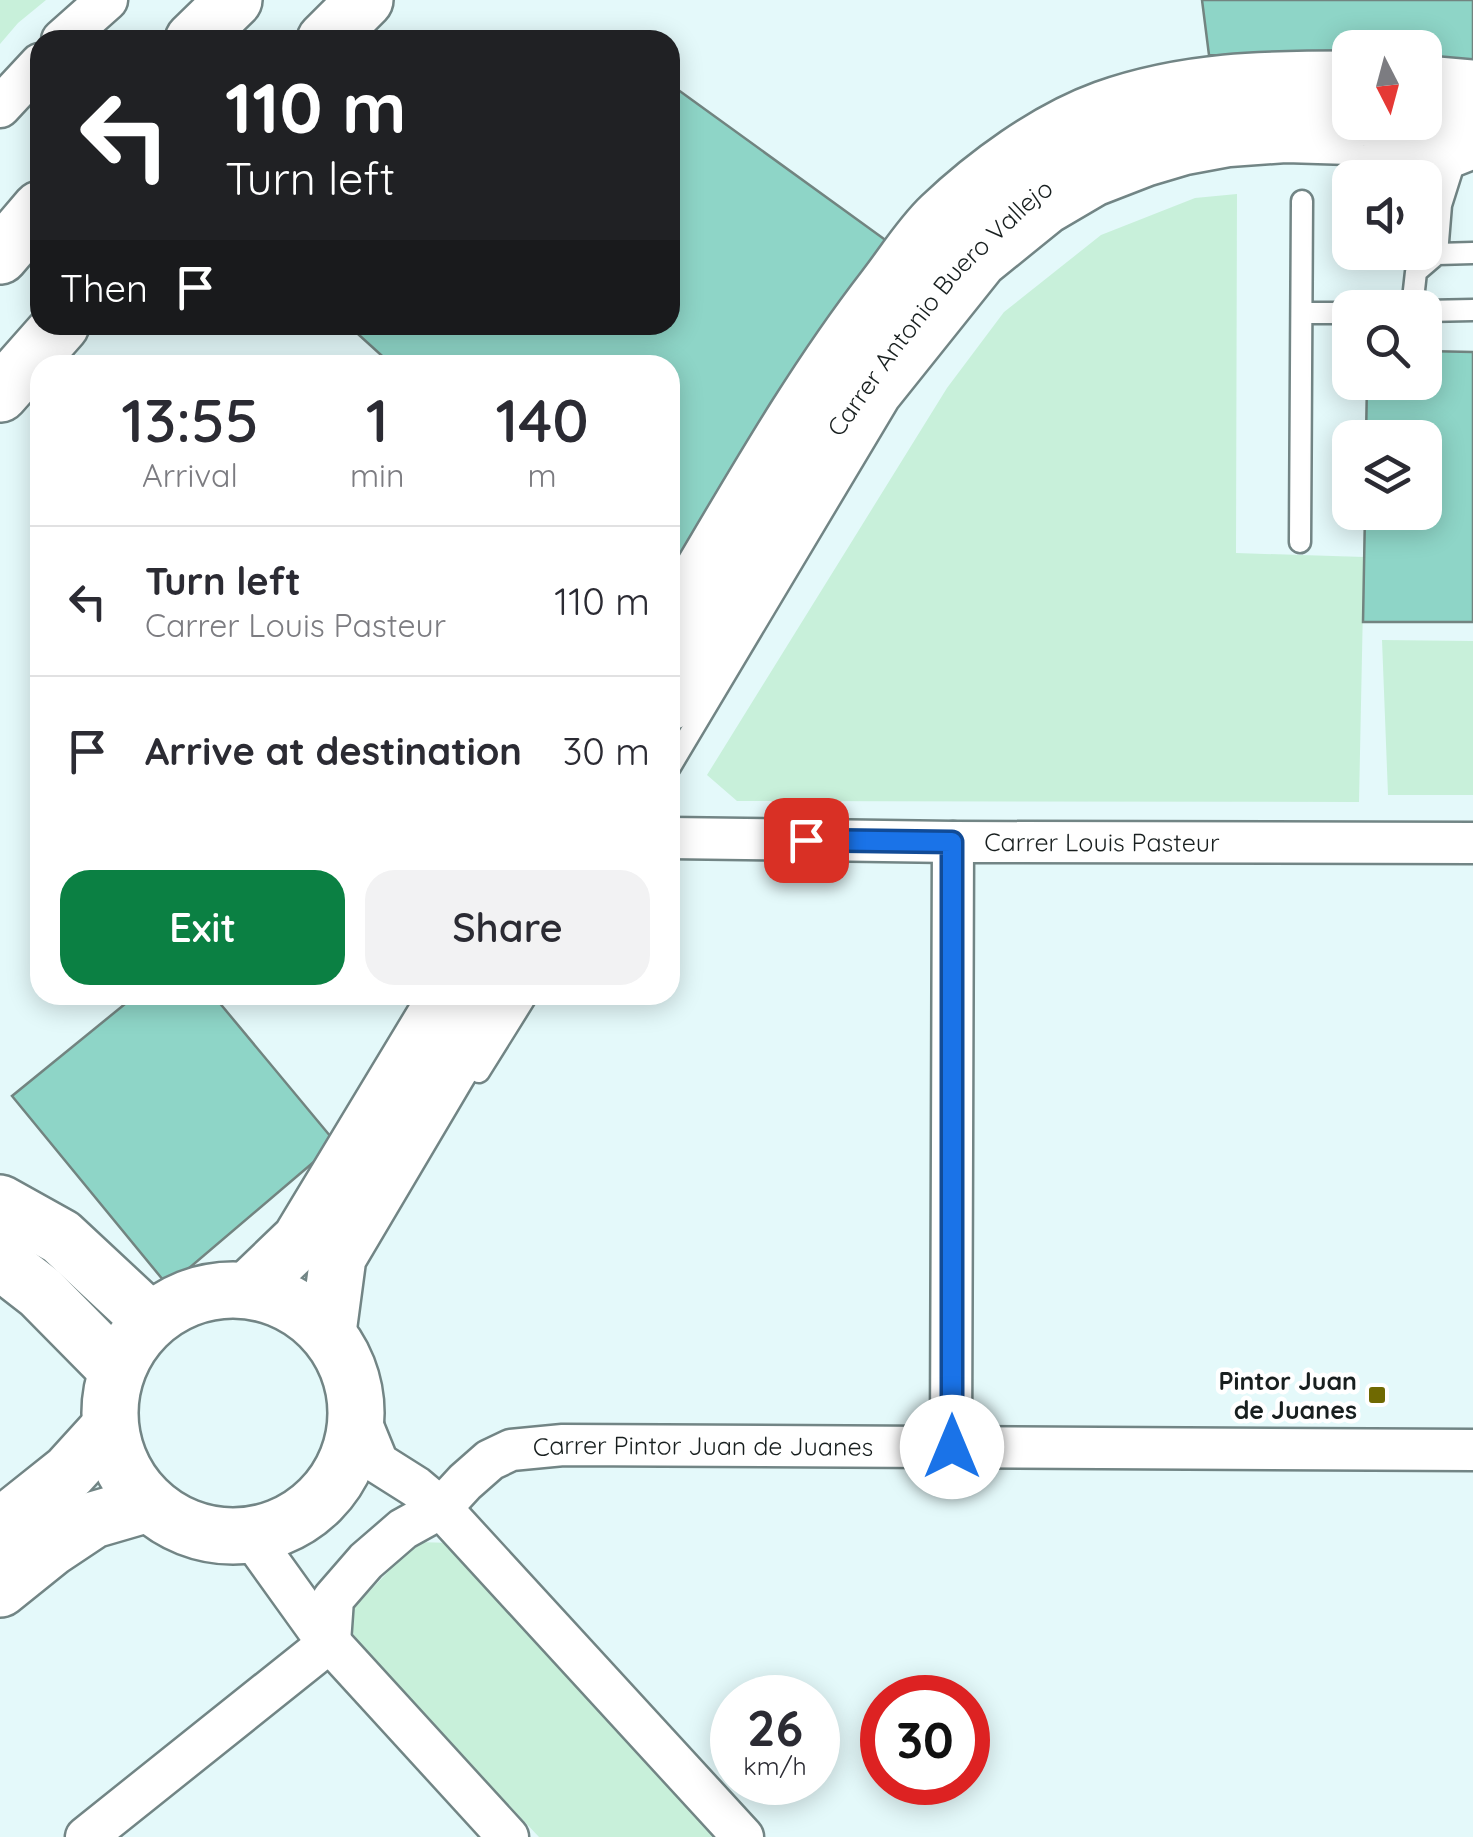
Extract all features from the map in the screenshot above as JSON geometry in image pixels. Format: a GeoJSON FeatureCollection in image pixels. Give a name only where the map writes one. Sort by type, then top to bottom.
{"type":"FeatureCollection","features":[{"type":"Feature","properties":{"kind":"main road"},"geometry":{"type":"LineString","coordinates":[[203,30],[234,0]]}},
{"type":"Feature","properties":{"kind":"main road"},"geometry":{"type":"LineString","coordinates":[[335,30],[365,0]]}},
{"type":"Feature","properties":{"kind":"main road","name":"Carrer Antonio Buero Vallejo"},"geometry":{"type":"LineString","coordinates":[[680,609],[802,408],[863,316],[939,219],[1005,164],[1037,142],[1103,110],[1188,86],[1261,79],[1332,79]]}},
{"type":"Feature","properties":{"kind":"main road"},"geometry":{"type":"LineString","coordinates":[[1442,85],[1473,88]]}},
{"type":"Feature","properties":{"kind":"main road","name":"Carrer Antonio Buero Vallejo"},"geometry":{"type":"LineString","coordinates":[[680,686],[840,424],[896,344],[956,270],[1032,196],[1072,170],[1184,129],[1254,121],[1332,122]]}},
{"type":"Feature","properties":{"kind":"main road"},"geometry":{"type":"LineString","coordinates":[[1428,140],[1466,154]]}},
{"type":"Feature","properties":{"kind":"main road"},"geometry":{"type":"LineString","coordinates":[[0,256],[30,221]]}},
{"type":"Feature","properties":{"kind":"main road"},"geometry":{"type":"LineString","coordinates":[[34,355],[52,335]]}},
{"type":"Feature","properties":{"kind":"main road"},"geometry":{"type":"LineString","coordinates":[[0,394],[30,360]]}},
{"type":"Feature","properties":{"kind":"main road"},"geometry":{"type":"LineString","coordinates":[[249,1289],[300,1240],[442,1005]]}},
{"type":"Feature","properties":{"kind":"main road"},"geometry":{"type":"LineString","coordinates":[[328,1332],[338,1257],[487,1005]]}},
{"type":"Feature","properties":{"kind":"main road"},"geometry":{"type":"LineString","coordinates":[[0,1202],[60,1237],[150,1320]]}},
{"type":"Feature","properties":{"kind":"main road"},"geometry":{"type":"LineString","coordinates":[[0,1260],[40,1292],[116,1369]]}},
{"type":"Feature","properties":{"kind":"main road"},"geometry":{"type":"LineString","coordinates":[[249,1289],[293,1304],[328,1332],[350,1371],[358,1414],[350,1457],[326,1494],[292,1522],[250,1536],[214,1535],[178,1524],[148,1504],[122,1469],[110,1428],[116,1369],[150,1320],[196,1294],[249,1289]]}},
{"type":"Feature","properties":{"kind":"main road"},"geometry":{"type":"LineString","coordinates":[[4,1579],[69,1472],[110,1428]]}},
{"type":"Feature","properties":{"kind":"main road"},"geometry":{"type":"LineString","coordinates":[[4,1579],[93,1520],[148,1504]]}},
{"type":"Feature","properties":{"kind":"street"},"geometry":{"type":"LineString","coordinates":[[73,30],[107,0]]}},
{"type":"Feature","properties":{"kind":"street"},"geometry":{"type":"LineString","coordinates":[[0,107],[30,75]]}},
{"type":"Feature","properties":{"kind":"street","name":"Carrer Louis Pasteur"},"geometry":{"type":"LineString","coordinates":[[680,838],[1473,844]]}},
{"type":"Feature","properties":{"kind":"street"},"geometry":{"type":"LineString","coordinates":[[952,842],[952,1447]]}},
{"type":"Feature","properties":{"kind":"street"},"geometry":{"type":"LineString","coordinates":[[358,1414],[378,1463],[440,1508],[743,1837]]}},
{"type":"Feature","properties":{"kind":"street","name":"Carrer Pintor Juan de Juanes"},"geometry":{"type":"LineString","coordinates":[[330,1642],[333,1599],[366,1562],[403,1530],[440,1508],[490,1460],[511,1450],[563,1444],[1473,1450]]}},
{"type":"Feature","properties":{"kind":"street"},"geometry":{"type":"LineString","coordinates":[[250,1536],[330,1642],[500,1835]]}},
{"type":"Feature","properties":{"kind":"street"},"geometry":{"type":"LineString","coordinates":[[86,1837],[330,1642]]}},
{"type":"Feature","properties":{"kind":"lane"},"geometry":{"type":"LineString","coordinates":[[680,750],[888,402],[992,272],[1054,221],[1100,194],[1150,174],[1230,156],[1286,152],[1466,154],[1442,201]]}},
{"type":"Feature","properties":{"kind":"lane"},"geometry":{"type":"LineString","coordinates":[[1300,542],[1302,201]]}},
{"type":"Feature","properties":{"kind":"lane"},"geometry":{"type":"LineString","coordinates":[[1442,254],[1473,253]]}},
{"type":"Feature","properties":{"kind":"lane"},"geometry":{"type":"LineString","coordinates":[[1442,311],[1473,310]]}},
{"type":"Feature","properties":{"kind":"lane"},"geometry":{"type":"LineString","coordinates":[[1302,314],[1332,313]]}},
{"type":"Feature","properties":{"kind":"lane"},"geometry":{"type":"LineString","coordinates":[[467,1090],[522,1005]]}},
{"type":"Feature","properties":{"kind":"lane"},"geometry":{"type":"LineString","coordinates":[[371,1202],[416,1170]]}},
{"type":"Feature","properties":{"kind":"green space"},"geometry":{"type":"Polygon","coordinates":[[[0,0],[46,0],[0,44],[0,0]]]}},
{"type":"Feature","properties":{"kind":"green space"},"geometry":{"type":"Polygon","coordinates":[[[1237,194],[1236,553],[1364,557],[1359,802],[737,801],[707,775],[947,388],[1004,312],[1101,235],[1195,198],[1237,194]]]}},
{"type":"Feature","properties":{"kind":"green space"},"geometry":{"type":"Polygon","coordinates":[[[1382,640],[1473,641],[1473,795],[1388,795],[1382,640]]]}},
{"type":"Feature","properties":{"kind":"green space"},"geometry":{"type":"Polygon","coordinates":[[[416,1542],[453,1543],[721,1837],[539,1837],[354,1642],[351,1611],[416,1542]]]}},
{"type":"Feature","properties":{"kind":"building"},"geometry":{"type":"Polygon","coordinates":[[[1202,0],[1473,0],[1473,65],[1442,64],[1442,30],[1332,30],[1332,59],[1209,55],[1202,0]]]}},
{"type":"Feature","properties":{"kind":"building"},"geometry":{"type":"Polygon","coordinates":[[[680,91],[891,244],[680,558],[680,355],[381,355],[359,335],[680,335],[680,91]]]}},
{"type":"Feature","properties":{"kind":"building"},"geometry":{"type":"Polygon","coordinates":[[[1442,351],[1473,352],[1473,622],[1363,622],[1365,530],[1442,530],[1442,420],[1366,420],[1367,400],[1442,400],[1442,351]]]}},
{"type":"Feature","properties":{"kind":"building"},"geometry":{"type":"Polygon","coordinates":[[[124,1005],[221,1005],[336,1143],[168,1286],[12,1096],[124,1005]]]}},
{"type":"Feature","properties":{"kind":"place","name":"Pintor Juan de Juanes"},"geometry":{"type":"Point","coordinates":[1377,1395]}},
{"type":"Feature","properties":{"kind":"route"},"geometry":{"type":"LineString","coordinates":[[806,840],[952,842],[952,1447]]}}]}
